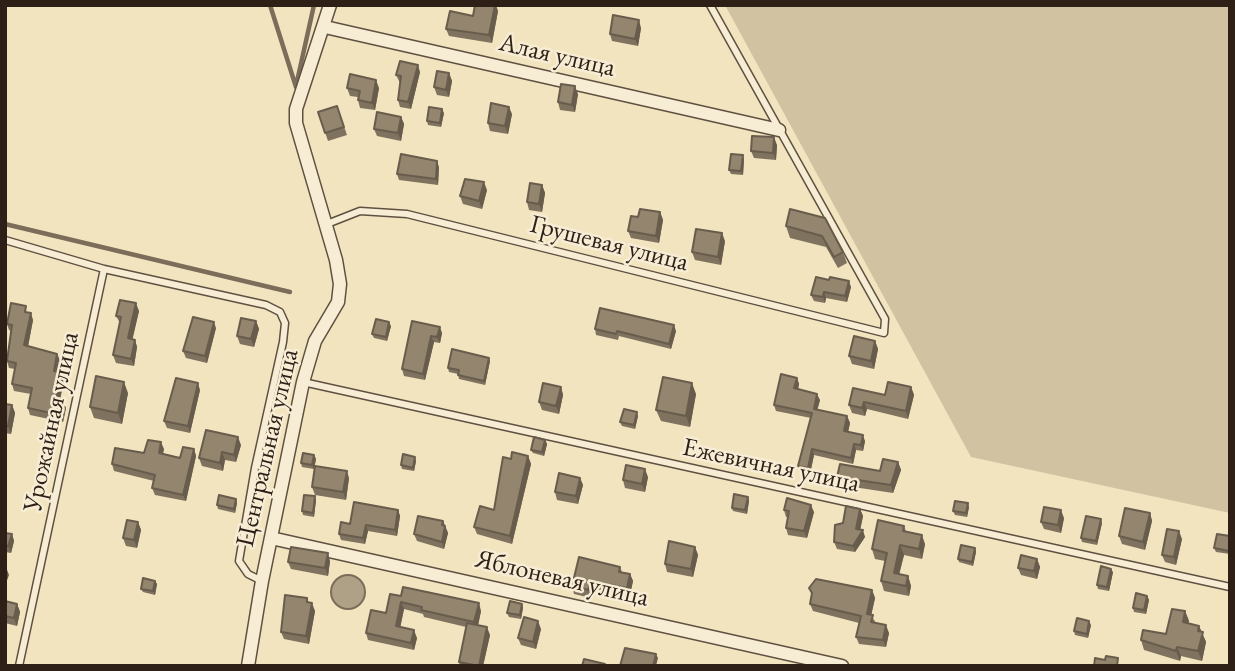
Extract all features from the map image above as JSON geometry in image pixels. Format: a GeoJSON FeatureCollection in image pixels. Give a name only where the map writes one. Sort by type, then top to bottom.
{"type":"FeatureCollection","features":[{"type":"Feature","properties":{"kind":"street","name":"Центральная улица"},"geometry":{"type":"LineString","coordinates":[[248,666],[262,581],[303,382],[315,341],[338,302],[340,284],[336,260],[301,150],[296,109],[330,5]]}},
{"type":"Feature","properties":{"kind":"street","name":"Алая улица"},"geometry":{"type":"LineString","coordinates":[[325,27],[779,130]]}},
{"type":"Feature","properties":{"kind":"street","name":"Яблоневая улица"},"geometry":{"type":"LineString","coordinates":[[271,537],[842,666]]}},
{"type":"Feature","properties":{"kind":"lane"},"geometry":{"type":"LineString","coordinates":[[710,5],[779,130]]}},
{"type":"Feature","properties":{"kind":"lane","name":"Грушевая улица"},"geometry":{"type":"LineString","coordinates":[[325,225],[360,211],[407,214],[884,333],[885,319],[779,130]]}},
{"type":"Feature","properties":{"kind":"lane"},"geometry":{"type":"LineString","coordinates":[[5,240],[104,269],[266,305],[280,312],[285,323],[239,561],[248,574],[262,581]]}},
{"type":"Feature","properties":{"kind":"lane","name":"Урожайная улица"},"geometry":{"type":"LineString","coordinates":[[19,666],[104,269]]}},
{"type":"Feature","properties":{"kind":"lane","name":"Ежевичная улица"},"geometry":{"type":"LineString","coordinates":[[303,382],[1230,587]]}},
{"type":"Feature","properties":{"kind":"shaded area"},"geometry":{"type":"Polygon","coordinates":[[[725,5],[1230,5],[1230,513],[971,457],[725,5]]]}},
{"type":"Feature","properties":{"kind":"shaded area"},"geometry":{"type":"Polygon","coordinates":[[[348,575],[360,580],[365,592],[360,604],[348,609],[336,604],[331,592],[336,580],[348,575]]]}},
{"type":"Feature","properties":{"kind":"building"},"geometry":{"type":"Polygon","coordinates":[[[475,5],[495,5],[489,35],[446,29],[450,11],[473,16],[475,5]]]}},
{"type":"Feature","properties":{"kind":"building"},"geometry":{"type":"Polygon","coordinates":[[[613,15],[639,20],[635,39],[610,34],[613,15]]]}},
{"type":"Feature","properties":{"kind":"building"},"geometry":{"type":"Polygon","coordinates":[[[400,61],[418,65],[408,102],[398,100],[401,76],[396,75],[400,61]]]}},
{"type":"Feature","properties":{"kind":"building"},"geometry":{"type":"Polygon","coordinates":[[[437,71],[449,73],[446,90],[434,87],[437,71]]]}},
{"type":"Feature","properties":{"kind":"building"},"geometry":{"type":"Polygon","coordinates":[[[350,74],[376,80],[372,103],[358,100],[360,91],[347,88],[350,74]]]}},
{"type":"Feature","properties":{"kind":"building"},"geometry":{"type":"Polygon","coordinates":[[[561,84],[575,86],[572,105],[558,102],[561,84]]]}},
{"type":"Feature","properties":{"kind":"building"},"geometry":{"type":"Polygon","coordinates":[[[491,103],[509,107],[505,126],[488,123],[491,103]]]}},
{"type":"Feature","properties":{"kind":"building"},"geometry":{"type":"Polygon","coordinates":[[[337,106],[344,127],[325,133],[318,112],[337,106]]]}},
{"type":"Feature","properties":{"kind":"building"},"geometry":{"type":"Polygon","coordinates":[[[429,107],[442,109],[440,123],[427,121],[429,107]]]}},
{"type":"Feature","properties":{"kind":"building"},"geometry":{"type":"Polygon","coordinates":[[[377,112],[401,117],[398,133],[374,129],[377,112]]]}},
{"type":"Feature","properties":{"kind":"building"},"geometry":{"type":"Polygon","coordinates":[[[752,136],[774,137],[773,153],[751,151],[752,136]]]}},
{"type":"Feature","properties":{"kind":"building"},"geometry":{"type":"Polygon","coordinates":[[[401,154],[437,161],[436,179],[397,174],[401,154]]]}},
{"type":"Feature","properties":{"kind":"building"},"geometry":{"type":"Polygon","coordinates":[[[731,154],[743,155],[741,171],[729,170],[731,154]]]}},
{"type":"Feature","properties":{"kind":"building"},"geometry":{"type":"Polygon","coordinates":[[[465,179],[484,182],[479,201],[460,196],[465,179]]]}},
{"type":"Feature","properties":{"kind":"building"},"geometry":{"type":"Polygon","coordinates":[[[530,183],[542,185],[539,204],[527,202],[530,183]]]}},
{"type":"Feature","properties":{"kind":"building"},"geometry":{"type":"Polygon","coordinates":[[[640,209],[660,212],[656,236],[628,231],[631,216],[638,217],[640,209]]]}},
{"type":"Feature","properties":{"kind":"building"},"geometry":{"type":"Polygon","coordinates":[[[790,209],[825,218],[843,252],[834,257],[822,236],[786,226],[790,209]]]}},
{"type":"Feature","properties":{"kind":"building"},"geometry":{"type":"Polygon","coordinates":[[[696,229],[722,233],[718,257],[692,252],[696,229]]]}},
{"type":"Feature","properties":{"kind":"building"},"geometry":{"type":"Polygon","coordinates":[[[816,277],[849,281],[845,296],[824,292],[823,297],[811,295],[816,277]]]}},
{"type":"Feature","properties":{"kind":"building"},"geometry":{"type":"Polygon","coordinates":[[[120,300],[136,303],[128,338],[135,340],[131,359],[113,355],[121,317],[116,316],[120,300]]]}},
{"type":"Feature","properties":{"kind":"building"},"geometry":{"type":"Polygon","coordinates":[[[11,303],[26,306],[25,312],[31,313],[24,345],[57,354],[54,371],[61,373],[56,400],[63,401],[60,415],[28,408],[32,388],[12,384],[16,363],[7,361],[12,325],[7,324],[11,303]]]}},
{"type":"Feature","properties":{"kind":"building"},"geometry":{"type":"Polygon","coordinates":[[[600,308],[674,325],[669,344],[617,331],[616,334],[595,329],[600,308]]]}},
{"type":"Feature","properties":{"kind":"building"},"geometry":{"type":"Polygon","coordinates":[[[193,317],[214,322],[205,356],[183,351],[193,317]]]}},
{"type":"Feature","properties":{"kind":"building"},"geometry":{"type":"Polygon","coordinates":[[[241,318],[256,321],[251,339],[237,336],[241,318]]]}},
{"type":"Feature","properties":{"kind":"building"},"geometry":{"type":"Polygon","coordinates":[[[376,319],[389,322],[386,337],[372,334],[376,319]]]}},
{"type":"Feature","properties":{"kind":"building"},"geometry":{"type":"Polygon","coordinates":[[[412,321],[440,327],[437,337],[431,336],[423,374],[402,369],[412,321]]]}},
{"type":"Feature","properties":{"kind":"building"},"geometry":{"type":"Polygon","coordinates":[[[854,336],[875,341],[871,361],[849,356],[854,336]]]}},
{"type":"Feature","properties":{"kind":"building"},"geometry":{"type":"Polygon","coordinates":[[[452,349],[489,358],[484,381],[458,375],[459,370],[448,368],[452,349]]]}},
{"type":"Feature","properties":{"kind":"building"},"geometry":{"type":"Polygon","coordinates":[[[781,374],[797,378],[794,388],[817,394],[814,409],[847,416],[844,431],[863,435],[861,445],[854,444],[851,458],[812,449],[808,468],[798,466],[812,413],[774,405],[781,374]]]}},
{"type":"Feature","properties":{"kind":"building"},"geometry":{"type":"Polygon","coordinates":[[[96,376],[124,382],[118,413],[90,407],[96,376]]]}},
{"type":"Feature","properties":{"kind":"building"},"geometry":{"type":"Polygon","coordinates":[[[663,377],[692,383],[686,416],[656,410],[663,377]]]}},
{"type":"Feature","properties":{"kind":"building"},"geometry":{"type":"Polygon","coordinates":[[[176,378],[198,383],[188,426],[164,421],[176,378]]]}},
{"type":"Feature","properties":{"kind":"building"},"geometry":{"type":"Polygon","coordinates":[[[888,382],[911,387],[906,411],[864,402],[862,408],[849,405],[853,388],[885,395],[888,382]]]}},
{"type":"Feature","properties":{"kind":"building"},"geometry":{"type":"Polygon","coordinates":[[[543,383],[561,387],[556,406],[539,402],[543,383]]]}},
{"type":"Feature","properties":{"kind":"building"},"geometry":{"type":"Polygon","coordinates":[[[5,404],[12,405],[8,426],[5,426],[5,404]]]}},
{"type":"Feature","properties":{"kind":"building"},"geometry":{"type":"Polygon","coordinates":[[[624,409],[637,412],[634,425],[620,422],[624,409]]]}},
{"type":"Feature","properties":{"kind":"building"},"geometry":{"type":"Polygon","coordinates":[[[206,430],[238,437],[234,455],[222,452],[220,463],[199,458],[206,430]]]}},
{"type":"Feature","properties":{"kind":"building"},"geometry":{"type":"Polygon","coordinates":[[[534,437],[545,440],[542,452],[531,450],[534,437]]]}},
{"type":"Feature","properties":{"kind":"building"},"geometry":{"type":"Polygon","coordinates":[[[148,440],[161,442],[159,453],[180,458],[183,447],[194,449],[183,495],[152,488],[155,475],[112,464],[115,448],[144,453],[148,440]]]}},
{"type":"Feature","properties":{"kind":"building"},"geometry":{"type":"Polygon","coordinates":[[[512,452],[528,456],[510,536],[474,527],[480,506],[494,510],[503,457],[511,459],[512,452]]]}},
{"type":"Feature","properties":{"kind":"building"},"geometry":{"type":"Polygon","coordinates":[[[303,453],[314,455],[312,465],[301,463],[303,453]]]}},
{"type":"Feature","properties":{"kind":"building"},"geometry":{"type":"Polygon","coordinates":[[[403,454],[415,457],[413,468],[401,465],[403,454]]]}},
{"type":"Feature","properties":{"kind":"building"},"geometry":{"type":"Polygon","coordinates":[[[883,459],[898,462],[891,485],[837,477],[840,464],[880,471],[883,459]]]}},
{"type":"Feature","properties":{"kind":"building"},"geometry":{"type":"Polygon","coordinates":[[[626,465],[645,469],[642,484],[623,480],[626,465]]]}},
{"type":"Feature","properties":{"kind":"building"},"geometry":{"type":"Polygon","coordinates":[[[315,466],[347,471],[343,492],[312,487],[315,466]]]}},
{"type":"Feature","properties":{"kind":"building"},"geometry":{"type":"Polygon","coordinates":[[[559,473],[580,478],[576,496],[555,492],[559,473]]]}},
{"type":"Feature","properties":{"kind":"building"},"geometry":{"type":"Polygon","coordinates":[[[734,494],[748,497],[745,510],[732,508],[734,494]]]}},
{"type":"Feature","properties":{"kind":"building"},"geometry":{"type":"Polygon","coordinates":[[[219,495],[236,499],[234,509],[217,505],[219,495]]]}},
{"type":"Feature","properties":{"kind":"building"},"geometry":{"type":"Polygon","coordinates":[[[304,495],[315,496],[313,513],[302,511],[304,495]]]}},
{"type":"Feature","properties":{"kind":"building"},"geometry":{"type":"Polygon","coordinates":[[[787,498],[811,505],[804,531],[786,528],[789,511],[784,510],[787,498]]]}},
{"type":"Feature","properties":{"kind":"building"},"geometry":{"type":"Polygon","coordinates":[[[955,501],[968,503],[966,513],[953,511],[955,501]]]}},
{"type":"Feature","properties":{"kind":"building"},"geometry":{"type":"Polygon","coordinates":[[[354,502],[398,510],[395,530],[366,525],[363,538],[339,534],[341,522],[350,524],[354,502]]]}},
{"type":"Feature","properties":{"kind":"building"},"geometry":{"type":"Polygon","coordinates":[[[846,506],[860,509],[856,529],[863,530],[853,546],[834,542],[835,525],[843,523],[846,506]]]}},
{"type":"Feature","properties":{"kind":"building"},"geometry":{"type":"Polygon","coordinates":[[[1044,507],[1061,510],[1058,525],[1041,522],[1044,507]]]}},
{"type":"Feature","properties":{"kind":"building"},"geometry":{"type":"Polygon","coordinates":[[[1125,508],[1150,513],[1143,542],[1119,536],[1125,508]]]}},
{"type":"Feature","properties":{"kind":"building"},"geometry":{"type":"Polygon","coordinates":[[[418,516],[443,521],[442,525],[445,526],[442,542],[414,534],[418,516]]]}},
{"type":"Feature","properties":{"kind":"building"},"geometry":{"type":"Polygon","coordinates":[[[1086,516],[1101,519],[1096,541],[1081,538],[1086,516]]]}},
{"type":"Feature","properties":{"kind":"building"},"geometry":{"type":"Polygon","coordinates":[[[127,520],[138,522],[134,540],[123,538],[127,520]]]}},
{"type":"Feature","properties":{"kind":"building"},"geometry":{"type":"Polygon","coordinates":[[[878,520],[904,526],[903,531],[922,535],[919,549],[900,545],[894,573],[908,576],[906,586],[881,581],[887,553],[872,549],[878,520]]]}},
{"type":"Feature","properties":{"kind":"building"},"geometry":{"type":"Polygon","coordinates":[[[1167,529],[1179,531],[1174,557],[1162,555],[1167,529]]]}},
{"type":"Feature","properties":{"kind":"building"},"geometry":{"type":"Polygon","coordinates":[[[5,533],[12,534],[8,546],[5,546],[5,533]]]}},
{"type":"Feature","properties":{"kind":"building"},"geometry":{"type":"Polygon","coordinates":[[[1217,534],[1230,536],[1229,551],[1214,548],[1217,534]]]}},
{"type":"Feature","properties":{"kind":"building"},"geometry":{"type":"Polygon","coordinates":[[[669,541],[695,547],[691,569],[665,564],[669,541]]]}},
{"type":"Feature","properties":{"kind":"building"},"geometry":{"type":"Polygon","coordinates":[[[961,545],[975,548],[972,562],[958,559],[961,545]]]}},
{"type":"Feature","properties":{"kind":"building"},"geometry":{"type":"Polygon","coordinates":[[[291,547],[328,553],[325,568],[288,562],[291,547]]]}},
{"type":"Feature","properties":{"kind":"building"},"geometry":{"type":"Polygon","coordinates":[[[1021,555],[1037,559],[1034,571],[1018,568],[1021,555]]]}},
{"type":"Feature","properties":{"kind":"building"},"geometry":{"type":"Polygon","coordinates":[[[579,557],[620,567],[619,572],[630,574],[627,588],[591,581],[588,590],[572,586],[579,557]]]}},
{"type":"Feature","properties":{"kind":"building"},"geometry":{"type":"Polygon","coordinates":[[[1101,566],[1111,569],[1107,587],[1097,585],[1101,566]]]}},
{"type":"Feature","properties":{"kind":"building"},"geometry":{"type":"Polygon","coordinates":[[[143,578],[155,581],[153,591],[141,589],[143,578]]]}},
{"type":"Feature","properties":{"kind":"building"},"geometry":{"type":"Polygon","coordinates":[[[816,579],[872,590],[867,614],[873,615],[871,622],[886,625],[883,640],[856,637],[861,616],[810,604],[812,593],[809,588],[816,579]]]}},
{"type":"Feature","properties":{"kind":"building"},"geometry":{"type":"Polygon","coordinates":[[[403,587],[479,603],[474,622],[421,610],[422,607],[401,602],[396,626],[414,630],[411,643],[366,633],[371,610],[386,613],[390,594],[401,596],[403,587]]]}},
{"type":"Feature","properties":{"kind":"building"},"geometry":{"type":"Polygon","coordinates":[[[1136,593],[1147,596],[1144,610],[1133,608],[1136,593]]]}},
{"type":"Feature","properties":{"kind":"building"},"geometry":{"type":"Polygon","coordinates":[[[285,595],[307,598],[307,602],[312,603],[306,636],[281,632],[285,595]]]}},
{"type":"Feature","properties":{"kind":"building"},"geometry":{"type":"Polygon","coordinates":[[[5,601],[17,604],[14,618],[5,616],[5,601]]]}},
{"type":"Feature","properties":{"kind":"building"},"geometry":{"type":"Polygon","coordinates":[[[510,601],[522,604],[520,615],[507,613],[510,601]]]}},
{"type":"Feature","properties":{"kind":"building"},"geometry":{"type":"Polygon","coordinates":[[[1172,609],[1185,611],[1183,622],[1199,626],[1198,631],[1203,632],[1198,651],[1177,647],[1176,651],[1141,640],[1143,630],[1166,634],[1172,609]]]}},
{"type":"Feature","properties":{"kind":"building"},"geometry":{"type":"Polygon","coordinates":[[[524,617],[538,621],[533,642],[518,638],[524,617]]]}},
{"type":"Feature","properties":{"kind":"building"},"geometry":{"type":"Polygon","coordinates":[[[1077,618],[1089,621],[1087,634],[1074,631],[1077,618]]]}},
{"type":"Feature","properties":{"kind":"building"},"geometry":{"type":"Polygon","coordinates":[[[467,623],[487,627],[479,666],[459,662],[467,623]]]}},
{"type":"Feature","properties":{"kind":"building"},"geometry":{"type":"Polygon","coordinates":[[[625,648],[656,654],[653,666],[620,666],[625,648]]]}},
{"type":"Feature","properties":{"kind":"building"},"geometry":{"type":"Polygon","coordinates":[[[1106,656],[1118,658],[1117,666],[1094,666],[1095,658],[1105,660],[1106,656]]]}},
{"type":"Feature","properties":{"kind":"building"},"geometry":{"type":"Polygon","coordinates":[[[584,659],[605,664],[582,666],[584,659]]]}},
{"type":"Feature","properties":{"kind":"waterway"},"geometry":{"type":"LineString","coordinates":[[270,5],[296,87]]}},
{"type":"Feature","properties":{"kind":"waterway"},"geometry":{"type":"LineString","coordinates":[[296,86],[314,5]]}},
{"type":"Feature","properties":{"kind":"waterway"},"geometry":{"type":"LineString","coordinates":[[5,224],[290,292]]}}]}
